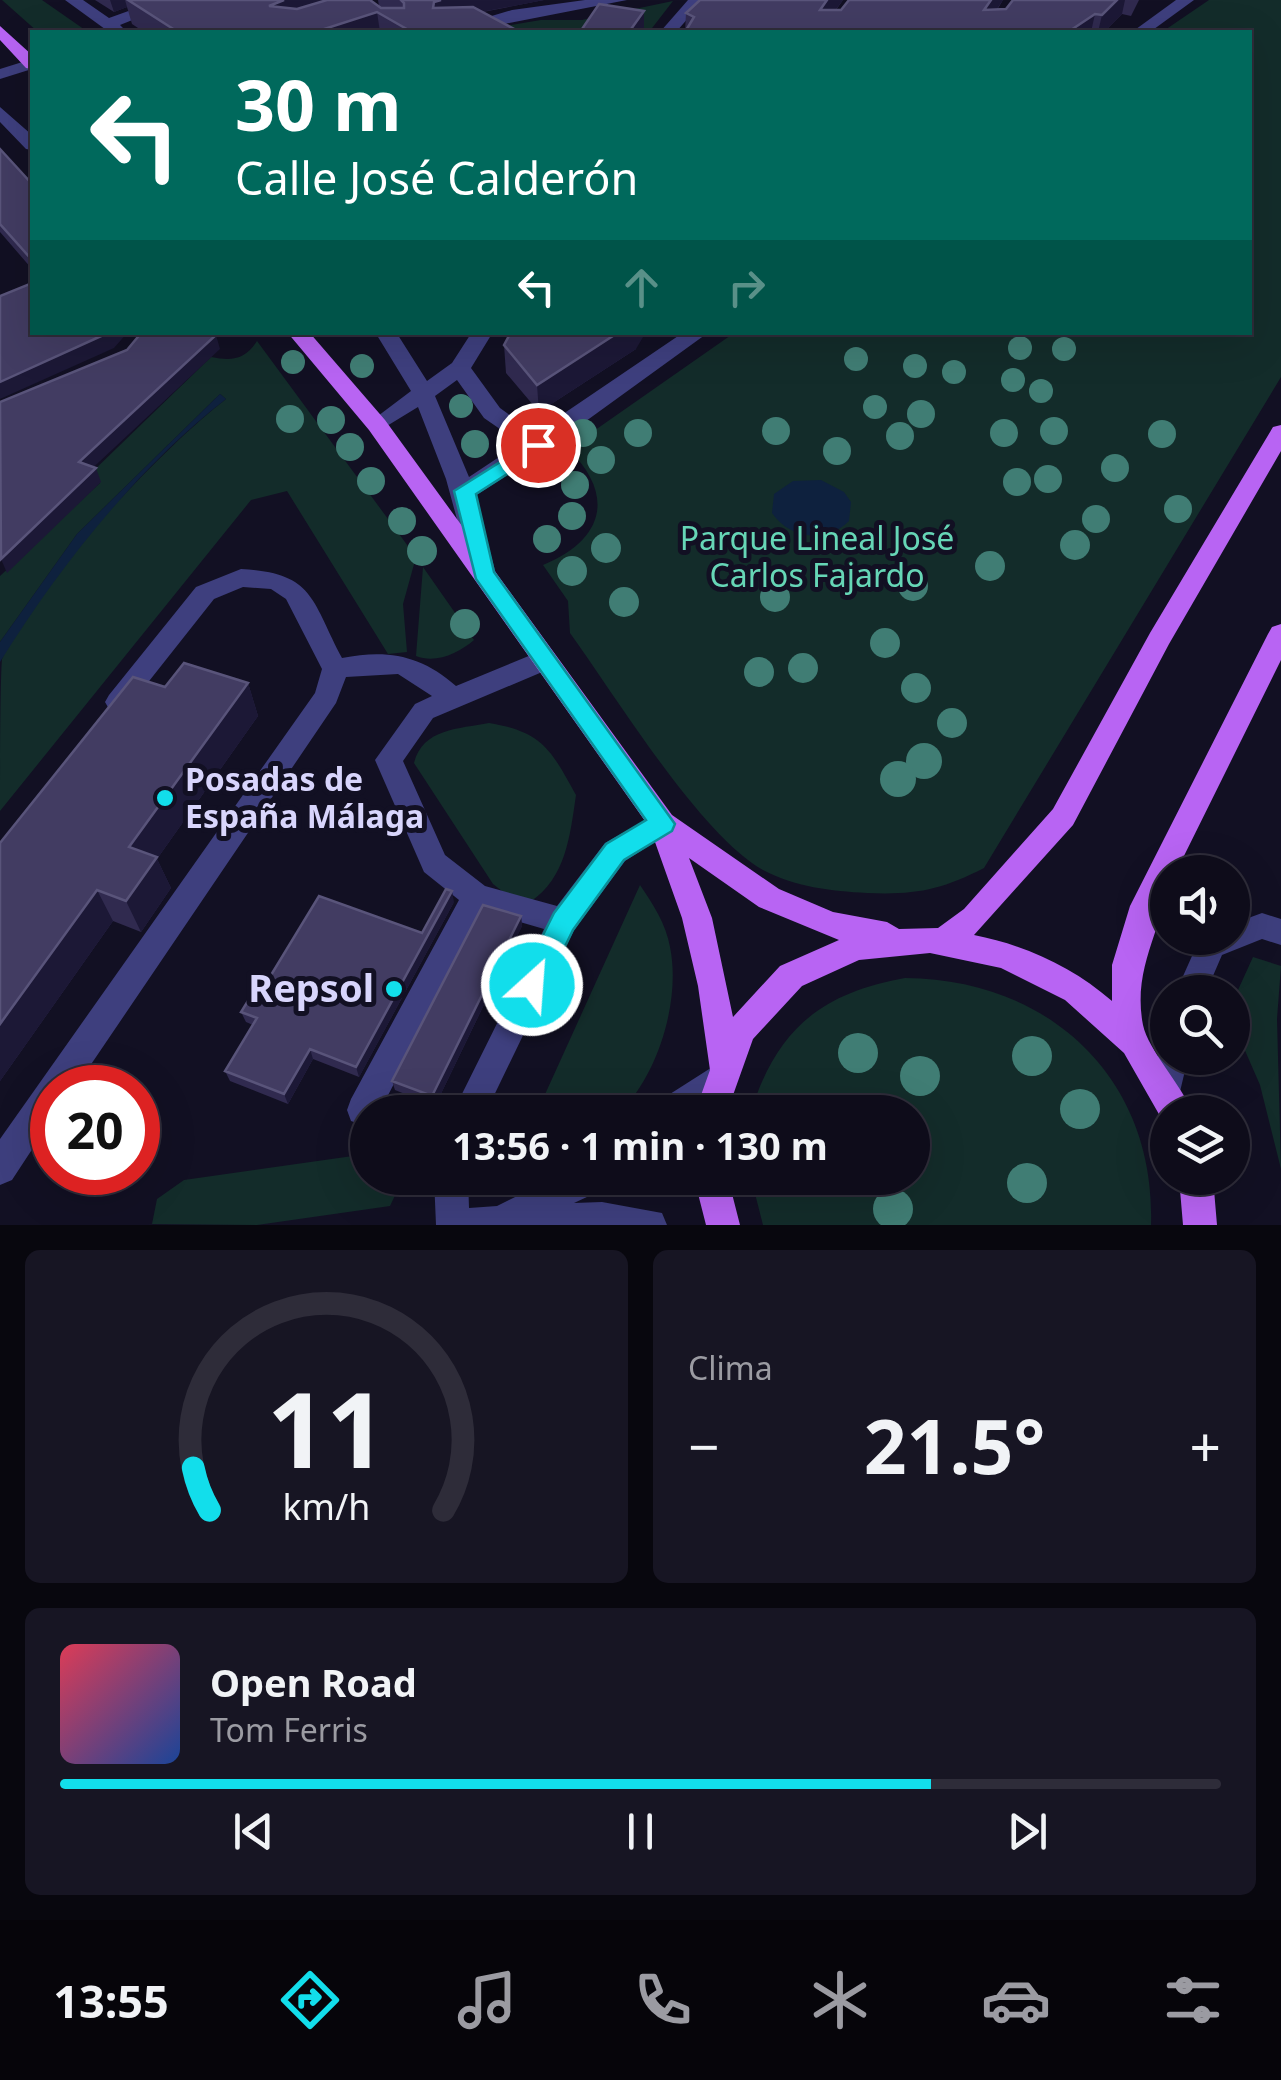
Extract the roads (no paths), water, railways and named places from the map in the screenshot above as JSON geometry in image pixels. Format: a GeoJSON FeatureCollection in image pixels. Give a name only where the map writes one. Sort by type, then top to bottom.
{"type":"FeatureCollection","features":[{"type":"Feature","properties":{"kind":"main road"},"geometry":{"type":"LineString","coordinates":[[0,31],[30,62]]}},
{"type":"Feature","properties":{"kind":"main road"},"geometry":{"type":"LineString","coordinates":[[300,335],[376,425],[662,824],[697,918],[713,986],[720,1070],[715,1095]]}},
{"type":"Feature","properties":{"kind":"main road"},"geometry":{"type":"LineString","coordinates":[[948,938],[974,918],[1063,818],[1159,640],[1281,432]]}},
{"type":"Feature","properties":{"kind":"main road"},"geometry":{"type":"LineString","coordinates":[[1127,1032],[1126,965],[1145,906],[1281,634]]}},
{"type":"Feature","properties":{"kind":"main road"},"geometry":{"type":"LineString","coordinates":[[662,824],[770,898],[830,926],[902,938],[948,938],[1012,954],[1073,986],[1127,1032],[1172,1086]]}},
{"type":"Feature","properties":{"kind":"main road"},"geometry":{"type":"LineString","coordinates":[[720,1070],[752,1013],[793,974],[844,949],[902,938]]}},
{"type":"Feature","properties":{"kind":"main road"},"geometry":{"type":"LineString","coordinates":[[715,1195],[723,1225]]}},
{"type":"Feature","properties":{"kind":"main road"},"geometry":{"type":"LineString","coordinates":[[1197,1195],[1200,1225]]}},
{"type":"Feature","properties":{"kind":"street"},"geometry":{"type":"LineString","coordinates":[[73,0],[114,28],[174,0]]}},
{"type":"Feature","properties":{"kind":"street"},"geometry":{"type":"LineString","coordinates":[[454,30],[512,15],[619,0]]}},
{"type":"Feature","properties":{"kind":"street"},"geometry":{"type":"LineString","coordinates":[[670,30],[696,0]]}},
{"type":"Feature","properties":{"kind":"street"},"geometry":{"type":"LineString","coordinates":[[1143,30],[1186,0]]}},
{"type":"Feature","properties":{"kind":"street"},"geometry":{"type":"LineString","coordinates":[[0,74],[30,65]]}},
{"type":"Feature","properties":{"kind":"street"},"geometry":{"type":"LineString","coordinates":[[0,112],[30,144]]}},
{"type":"Feature","properties":{"kind":"street"},"geometry":{"type":"LineString","coordinates":[[387,335],[423,395],[465,491],[484,574]]}},
{"type":"Feature","properties":{"kind":"street"},"geometry":{"type":"LineString","coordinates":[[376,425],[460,368],[481,335]]}},
{"type":"Feature","properties":{"kind":"street"},"geometry":{"type":"LineString","coordinates":[[465,491],[538,445],[678,341]]}},
{"type":"Feature","properties":{"kind":"street"},"geometry":{"type":"LineString","coordinates":[[460,368],[492,413],[538,445]]}},
{"type":"Feature","properties":{"kind":"street"},"geometry":{"type":"LineString","coordinates":[[71,1065],[327,696],[335,669],[296,592],[276,580],[241,578],[204,593],[96,729]]}},
{"type":"Feature","properties":{"kind":"street"},"geometry":{"type":"LineString","coordinates":[[335,669],[379,660],[406,664],[426,672],[450,697]]}},
{"type":"Feature","properties":{"kind":"street"},"geometry":{"type":"LineString","coordinates":[[545,660],[424,711],[389,760],[434,864],[476,896],[563,922]]}},
{"type":"Feature","properties":{"kind":"street"},"geometry":{"type":"LineString","coordinates":[[478,1095],[563,922],[615,852],[662,824]]}},
{"type":"Feature","properties":{"kind":"street"},"geometry":{"type":"LineString","coordinates":[[372,1095],[476,896]]}},
{"type":"Feature","properties":{"kind":"street"},"geometry":{"type":"LineString","coordinates":[[1198,975],[1211,946],[1262,926],[1281,932]]}},
{"type":"Feature","properties":{"kind":"street"},"geometry":{"type":"LineString","coordinates":[[691,1095],[720,1070]]}},
{"type":"Feature","properties":{"kind":"street"},"geometry":{"type":"LineString","coordinates":[[0,1168],[30,1125]]}},
{"type":"Feature","properties":{"kind":"street"},"geometry":{"type":"LineString","coordinates":[[452,1195],[453,1225]]}},
{"type":"Feature","properties":{"kind":"street"},"geometry":{"type":"LineString","coordinates":[[484,1223],[550,1195]]}},
{"type":"Feature","properties":{"kind":"street"},"geometry":{"type":"LineString","coordinates":[[484,1223],[602,1219],[650,1225]]}},
{"type":"Feature","properties":{"kind":"water"},"geometry":{"type":"Polygon","coordinates":[[[220,394],[226,399],[162,455],[102,520],[48,590],[0,662],[0,642],[77,534],[220,394]]]}},
{"type":"Feature","properties":{"kind":"water"},"geometry":{"type":"Polygon","coordinates":[[[821,480],[844,492],[851,502],[849,521],[840,528],[819,535],[798,533],[772,513],[774,494],[793,481],[821,480]]]}},
{"type":"Feature","properties":{"kind":"place","name":"Posadas de España Málaga"},"geometry":{"type":"Point","coordinates":[165,798]}},
{"type":"Feature","properties":{"kind":"place","name":"Repsol"},"geometry":{"type":"Point","coordinates":[394,989]}},
{"type":"Feature","properties":{"kind":"park label","name":"Parque Lineal José Carlos Fajardo"},"geometry":{"type":"Point","coordinates":[817,558]}}]}
